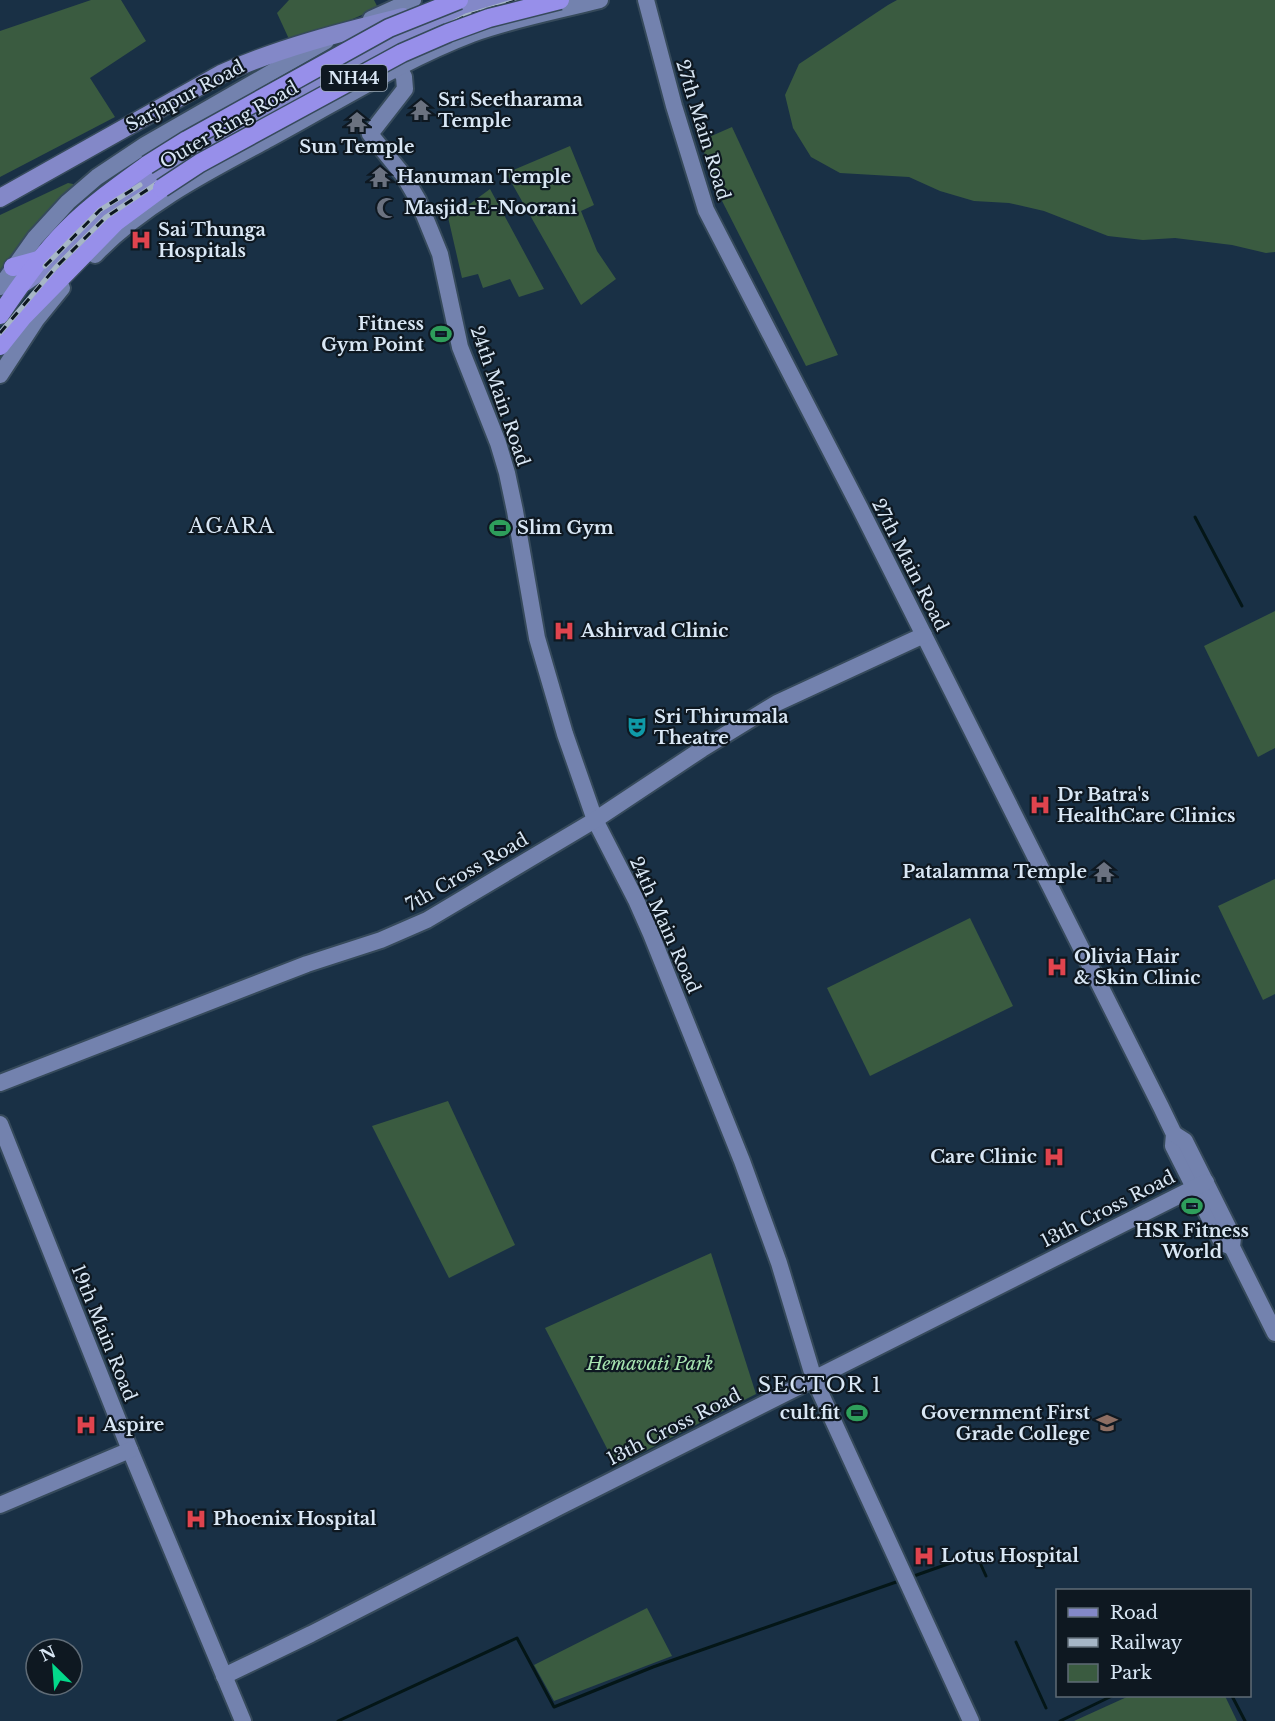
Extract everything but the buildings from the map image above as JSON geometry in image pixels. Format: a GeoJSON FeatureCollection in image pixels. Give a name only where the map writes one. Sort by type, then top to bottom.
{"type":"FeatureCollection","features":[{"type":"Feature","properties":{"kind":"highway","name":"Outer Ring Road"},"geometry":{"type":"LineString","coordinates":[[0,315],[18,286],[79,218],[147,165],[187,140],[389,28],[459,0]]}},
{"type":"Feature","properties":{"kind":"highway","name":"Outer Ring Road"},"geometry":{"type":"LineString","coordinates":[[0,346],[23,317],[116,222],[162,188],[200,164],[402,53],[489,18],[560,0]]}},
{"type":"Feature","properties":{"kind":"highway"},"geometry":{"type":"LineString","coordinates":[[14,267],[42,259]]}},
{"type":"Feature","properties":{"kind":"main road","name":"Sarjapur Road"},"geometry":{"type":"LineString","coordinates":[[0,198],[221,74],[249,62],[343,32],[405,17],[432,19],[486,0]]}},
{"type":"Feature","properties":{"kind":"main road"},"geometry":{"type":"LineString","coordinates":[[380,78],[367,57],[436,28],[522,0]]}},
{"type":"Feature","properties":{"kind":"main road","name":"Outer Ring Road"},"geometry":{"type":"LineString","coordinates":[[18,286],[45,268],[90,222],[163,167],[238,123],[367,57],[432,19]]}},
{"type":"Feature","properties":{"kind":"main road","name":"Sarjapur Road"},"geometry":{"type":"LineString","coordinates":[[0,210],[227,83],[263,68],[345,42],[354,43],[367,57]]}},
{"type":"Feature","properties":{"kind":"street"},"geometry":{"type":"LineString","coordinates":[[0,287],[35,238],[68,202],[97,177],[145,145],[343,32],[413,0]]}},
{"type":"Feature","properties":{"kind":"street"},"geometry":{"type":"LineString","coordinates":[[0,375],[52,299],[100,249],[127,226],[198,177],[437,49],[472,34],[512,21],[600,0]]}},
{"type":"Feature","properties":{"kind":"street","name":"27th Main Road"},"geometry":{"type":"LineString","coordinates":[[646,0],[674,106],[706,210],[1100,982],[1174,1134],[1173,1146],[1200,1185],[1222,1243],[1232,1247],[1275,1333]]}},
{"type":"Feature","properties":{"kind":"street","name":"24th Main Road"},"geometry":{"type":"LineString","coordinates":[[399,68],[404,77],[405,89],[370,134],[404,176],[418,200],[440,254],[460,347],[498,443],[507,473],[539,647],[576,767],[595,820],[651,934],[742,1161],[779,1263],[814,1379],[971,1721]]}},
{"type":"Feature","properties":{"kind":"street","name":"7th Cross Road"},"geometry":{"type":"LineString","coordinates":[[0,1083],[307,964],[381,940],[427,920],[595,820],[702,749],[777,703],[924,635]]}},
{"type":"Feature","properties":{"kind":"street","name":"19th Main Road"},"geometry":{"type":"LineString","coordinates":[[0,1124],[130,1450],[243,1721]]}},
{"type":"Feature","properties":{"kind":"street","name":"13th Cross Road"},"geometry":{"type":"LineString","coordinates":[[224,1676],[300,1640],[559,1507],[1200,1185]]}},
{"type":"Feature","properties":{"kind":"street"},"geometry":{"type":"LineString","coordinates":[[0,1505],[130,1450]]}},
{"type":"Feature","properties":{"kind":"green space"},"geometry":{"type":"Polygon","coordinates":[[[91,0],[121,0],[146,41],[90,78],[115,117],[0,177],[0,31],[91,0]]]}},
{"type":"Feature","properties":{"kind":"green space"},"geometry":{"type":"Polygon","coordinates":[[[289,0],[374,0],[378,8],[341,24],[289,39],[277,13],[289,0]]]}},
{"type":"Feature","properties":{"kind":"green space"},"geometry":{"type":"Polygon","coordinates":[[[897,0],[1275,0],[1275,252],[1266,253],[1232,245],[1175,238],[1143,240],[1108,236],[1044,211],[1009,203],[974,201],[940,191],[909,177],[840,173],[811,157],[793,128],[785,95],[799,64],[897,0]]]}},
{"type":"Feature","properties":{"kind":"green space"},"geometry":{"type":"Polygon","coordinates":[[[732,127],[838,355],[806,366],[720,197],[700,141],[732,127]]]}},
{"type":"Feature","properties":{"kind":"green space"},"geometry":{"type":"Polygon","coordinates":[[[570,146],[594,205],[581,211],[597,251],[616,279],[581,305],[506,173],[570,146]]]}},
{"type":"Feature","properties":{"kind":"green space"},"geometry":{"type":"Polygon","coordinates":[[[68,183],[73,184],[73,187],[54,205],[0,270],[0,215],[68,183]]]}},
{"type":"Feature","properties":{"kind":"green space"},"geometry":{"type":"Polygon","coordinates":[[[490,189],[544,289],[519,297],[510,279],[483,288],[478,274],[462,278],[448,217],[490,189]]]}},
{"type":"Feature","properties":{"kind":"green space"},"geometry":{"type":"Polygon","coordinates":[[[1275,611],[1275,748],[1258,757],[1204,646],[1275,611]]]}},
{"type":"Feature","properties":{"kind":"green space"},"geometry":{"type":"Polygon","coordinates":[[[1275,879],[1275,994],[1263,1000],[1218,906],[1275,879]]]}},
{"type":"Feature","properties":{"kind":"green space"},"geometry":{"type":"Polygon","coordinates":[[[970,918],[1013,1006],[870,1076],[827,988],[970,918]]]}},
{"type":"Feature","properties":{"kind":"green space"},"geometry":{"type":"Polygon","coordinates":[[[448,1101],[515,1245],[449,1278],[372,1126],[448,1101]]]}},
{"type":"Feature","properties":{"kind":"green space","name":"Hemavati Park"},"geometry":{"type":"Polygon","coordinates":[[[711,1253],[756,1394],[616,1466],[545,1328],[711,1253]]]}},
{"type":"Feature","properties":{"kind":"green space"},"geometry":{"type":"Polygon","coordinates":[[[647,1608],[672,1656],[554,1701],[534,1665],[647,1608]]]}},
{"type":"Feature","properties":{"kind":"green space"},"geometry":{"type":"Polygon","coordinates":[[[1127,1697],[1225,1697],[1237,1721],[1074,1721],[1127,1697]]]}},
{"type":"Feature","properties":{"kind":"waterway"},"geometry":{"type":"LineString","coordinates":[[1195,517],[1242,606]]}},
{"type":"Feature","properties":{"kind":"waterway"},"geometry":{"type":"LineString","coordinates":[[911,1577],[976,1554],[986,1576]]}},
{"type":"Feature","properties":{"kind":"waterway"},"geometry":{"type":"LineString","coordinates":[[338,1721],[517,1638],[554,1707],[653,1667],[899,1581]]}},
{"type":"Feature","properties":{"kind":"waterway"},"geometry":{"type":"LineString","coordinates":[[1016,1642],[1046,1708]]}},
{"type":"Feature","properties":{"kind":"waterway"},"geometry":{"type":"LineString","coordinates":[[1060,1721],[1110,1697]]}},
{"type":"Feature","properties":{"kind":"waterway"},"geometry":{"type":"LineString","coordinates":[[1233,1697],[1245,1721]]}},
{"type":"Feature","properties":{"kind":"railway"},"geometry":{"type":"LineString","coordinates":[[0,333],[56,267],[106,217],[197,157],[466,16],[519,0]]}},
{"type":"Feature","properties":{"kind":"railway"},"geometry":{"type":"LineString","coordinates":[[45,266],[100,210],[140,185]]}},
{"type":"Feature","properties":{"kind":"place","name":"Sri Seetharama Temple"},"geometry":{"type":"Point","coordinates":[421,110]}},
{"type":"Feature","properties":{"kind":"place","name":"Sun Temple"},"geometry":{"type":"Point","coordinates":[357,122]}},
{"type":"Feature","properties":{"kind":"place","name":"Hanuman Temple"},"geometry":{"type":"Point","coordinates":[380,177]}},
{"type":"Feature","properties":{"kind":"place","name":"Masjid-E-Noorani"},"geometry":{"type":"Point","coordinates":[387,208]}},
{"type":"Feature","properties":{"kind":"place","name":"Sai Thunga Hospitals"},"geometry":{"type":"Point","coordinates":[141,240]}},
{"type":"Feature","properties":{"kind":"place","name":"Fitness Gym Point"},"geometry":{"type":"Point","coordinates":[441,334]}},
{"type":"Feature","properties":{"kind":"place","name":"Slim Gym"},"geometry":{"type":"Point","coordinates":[500,528]}},
{"type":"Feature","properties":{"kind":"place","name":"Ashirvad Clinic"},"geometry":{"type":"Point","coordinates":[564,631]}},
{"type":"Feature","properties":{"kind":"place","name":"Sri Thirumala Theatre"},"geometry":{"type":"Point","coordinates":[637,727]}},
{"type":"Feature","properties":{"kind":"place","name":"Dr Batra's HealthCare Clinics"},"geometry":{"type":"Point","coordinates":[1040,805]}},
{"type":"Feature","properties":{"kind":"place","name":"Patalamma Temple"},"geometry":{"type":"Point","coordinates":[1104,872]}},
{"type":"Feature","properties":{"kind":"place","name":"Olivia Hair & Skin Clinic"},"geometry":{"type":"Point","coordinates":[1057,967]}},
{"type":"Feature","properties":{"kind":"place","name":"Care Clinic"},"geometry":{"type":"Point","coordinates":[1054,1157]}},
{"type":"Feature","properties":{"kind":"place","name":"HSR Fitness World"},"geometry":{"type":"Point","coordinates":[1192,1206]}},
{"type":"Feature","properties":{"kind":"place","name":"cult.fit"},"geometry":{"type":"Point","coordinates":[857,1413]}},
{"type":"Feature","properties":{"kind":"place","name":"Government First Grade College"},"geometry":{"type":"Point","coordinates":[1107,1423]}},
{"type":"Feature","properties":{"kind":"place","name":"Aspire"},"geometry":{"type":"Point","coordinates":[86,1425]}},
{"type":"Feature","properties":{"kind":"place","name":"Phoenix Hospital"},"geometry":{"type":"Point","coordinates":[196,1519]}},
{"type":"Feature","properties":{"kind":"place","name":"Lotus Hospital"},"geometry":{"type":"Point","coordinates":[924,1556]}},
{"type":"Feature","properties":{"kind":"district","name":"AGARA"},"geometry":{"type":"Point","coordinates":[232,526]}},
{"type":"Feature","properties":{"kind":"district","name":"SECTOR 1"},"geometry":{"type":"Point","coordinates":[820,1385]}}]}
